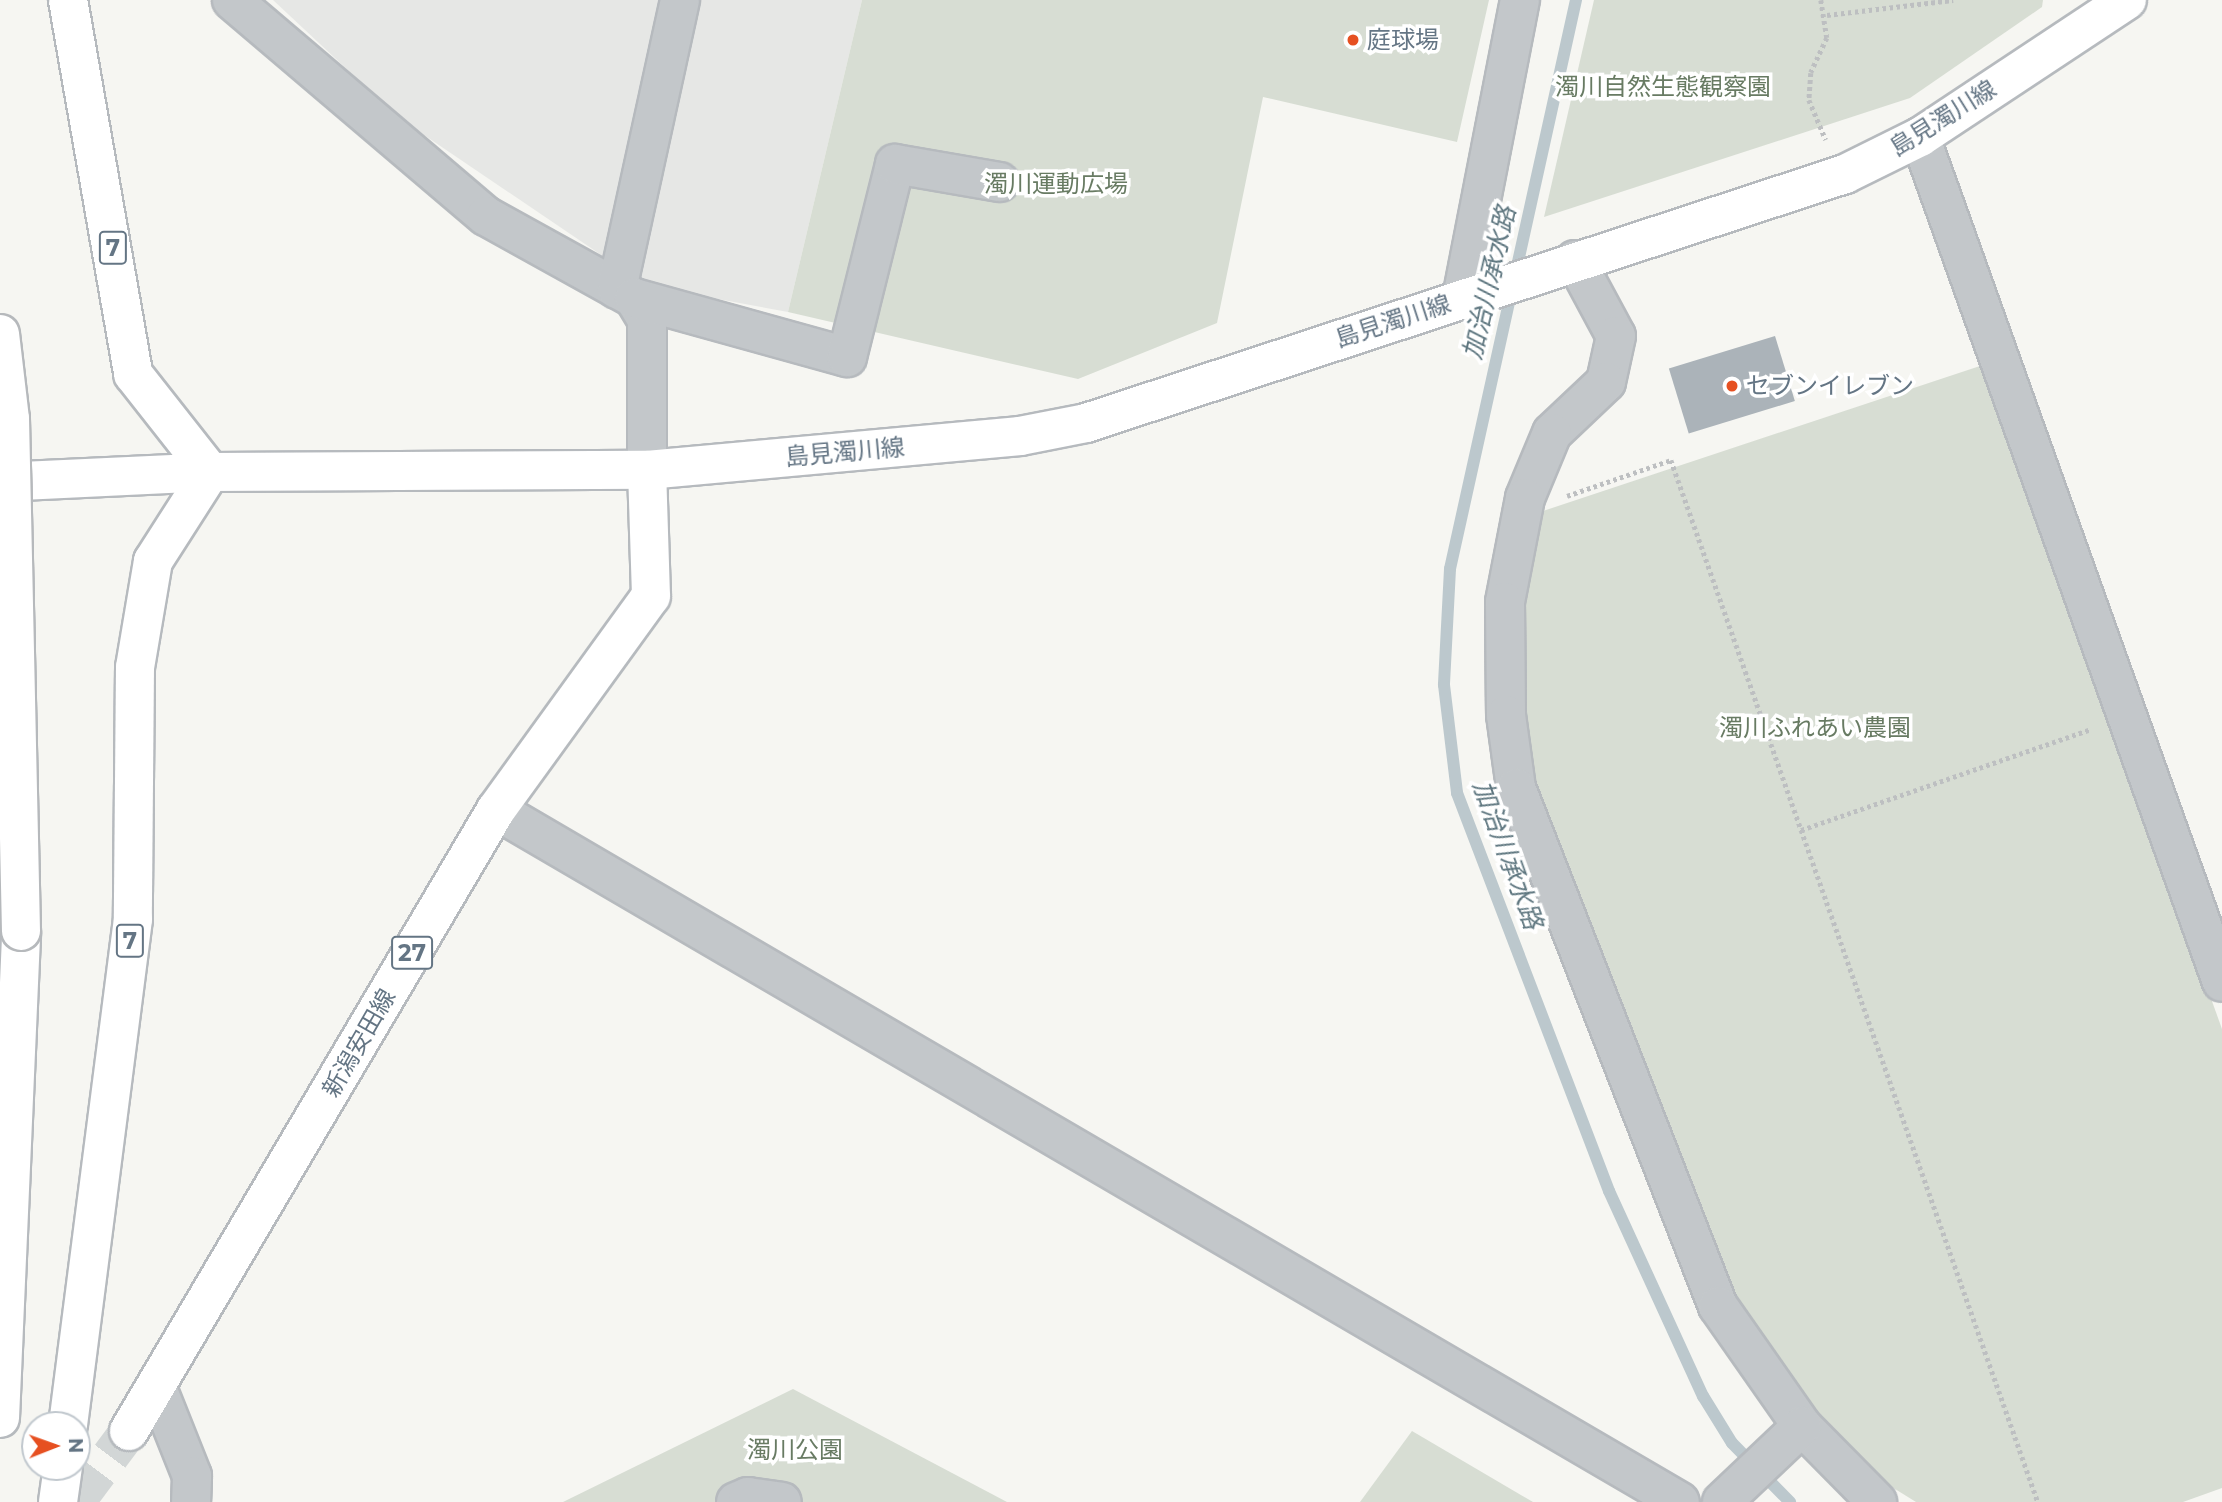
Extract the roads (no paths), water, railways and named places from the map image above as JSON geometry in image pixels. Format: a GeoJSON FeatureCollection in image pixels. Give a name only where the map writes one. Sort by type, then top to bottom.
{"type":"FeatureCollection","features":[{"type":"Feature","properties":{"kind":"main road","name":"7"},"geometry":{"type":"LineString","coordinates":[[68,0],[133,374],[210,472],[153,561],[135,667],[133,919],[70,1411]]}},
{"type":"Feature","properties":{"kind":"main road","name":"島見濁川線"},"geometry":{"type":"LineString","coordinates":[[0,482],[210,472],[647,470],[1020,436],[1086,423],[1575,260],[1845,174],[1920,138],[2127,0]]}},
{"type":"Feature","properties":{"kind":"main road"},"geometry":{"type":"LineString","coordinates":[[0,334],[10,419],[21,931],[0,1418]]}},
{"type":"Feature","properties":{"kind":"main road","name":"新潟安田線"},"geometry":{"type":"LineString","coordinates":[[129,1431],[157,1388],[496,810],[651,596],[647,470]]}},
{"type":"Feature","properties":{"kind":"main road"},"geometry":{"type":"LineString","coordinates":[[58,1502],[61,1481]]}},
{"type":"Feature","properties":{"kind":"street"},"geometry":{"type":"LineString","coordinates":[[232,0],[486,216],[625,293],[847,356],[895,164],[999,182]]}},
{"type":"Feature","properties":{"kind":"street"},"geometry":{"type":"LineString","coordinates":[[647,470],[647,320],[625,293],[680,0]]}},
{"type":"Feature","properties":{"kind":"street"},"geometry":{"type":"LineString","coordinates":[[1462,298],[1520,0]]}},
{"type":"Feature","properties":{"kind":"street"},"geometry":{"type":"LineString","coordinates":[[1920,138],[2222,982]]}},
{"type":"Feature","properties":{"kind":"street"},"geometry":{"type":"LineString","coordinates":[[1575,260],[1616,336],[1606,382],[1552,433],[1525,498],[1505,601],[1506,715],[1516,788],[1718,1306],[1802,1426],[1877,1502]]}},
{"type":"Feature","properties":{"kind":"street"},"geometry":{"type":"LineString","coordinates":[[496,810],[1680,1502]]}},
{"type":"Feature","properties":{"kind":"street"},"geometry":{"type":"LineString","coordinates":[[157,1388],[192,1476],[191,1502]]}},
{"type":"Feature","properties":{"kind":"street"},"geometry":{"type":"LineString","coordinates":[[1722,1502],[1802,1426]]}},
{"type":"Feature","properties":{"kind":"street"},"geometry":{"type":"LineString","coordinates":[[736,1502],[748,1497],[782,1502]]}},
{"type":"Feature","properties":{"kind":"waterway","name":"加治川承水路"},"geometry":{"type":"LineString","coordinates":[[1576,0],[1450,569],[1444,685],[1457,793],[1609,1191],[1703,1396],[1732,1443],[1790,1502]]}},
{"type":"Feature","properties":{"kind":"tunnel"},"geometry":{"type":"LineString","coordinates":[[76,1502],[129,1431]]}},
{"type":"Feature","properties":{"kind":"place","name":"庭球場"},"geometry":{"type":"Point","coordinates":[1353,40]}},
{"type":"Feature","properties":{"kind":"place","name":"セブンイレブン"},"geometry":{"type":"Point","coordinates":[1732,386]}},
{"type":"Feature","properties":{"kind":"park label","name":"濁川自然生態観察園"},"geometry":{"type":"Point","coordinates":[1663,87]}},
{"type":"Feature","properties":{"kind":"park label","name":"濁川運動広場"},"geometry":{"type":"Point","coordinates":[1056,184]}},
{"type":"Feature","properties":{"kind":"park label","name":"濁川ふれあい農園"},"geometry":{"type":"Point","coordinates":[1815,728]}},
{"type":"Feature","properties":{"kind":"park label","name":"濁川公園"},"geometry":{"type":"Point","coordinates":[795,1450]}}]}
